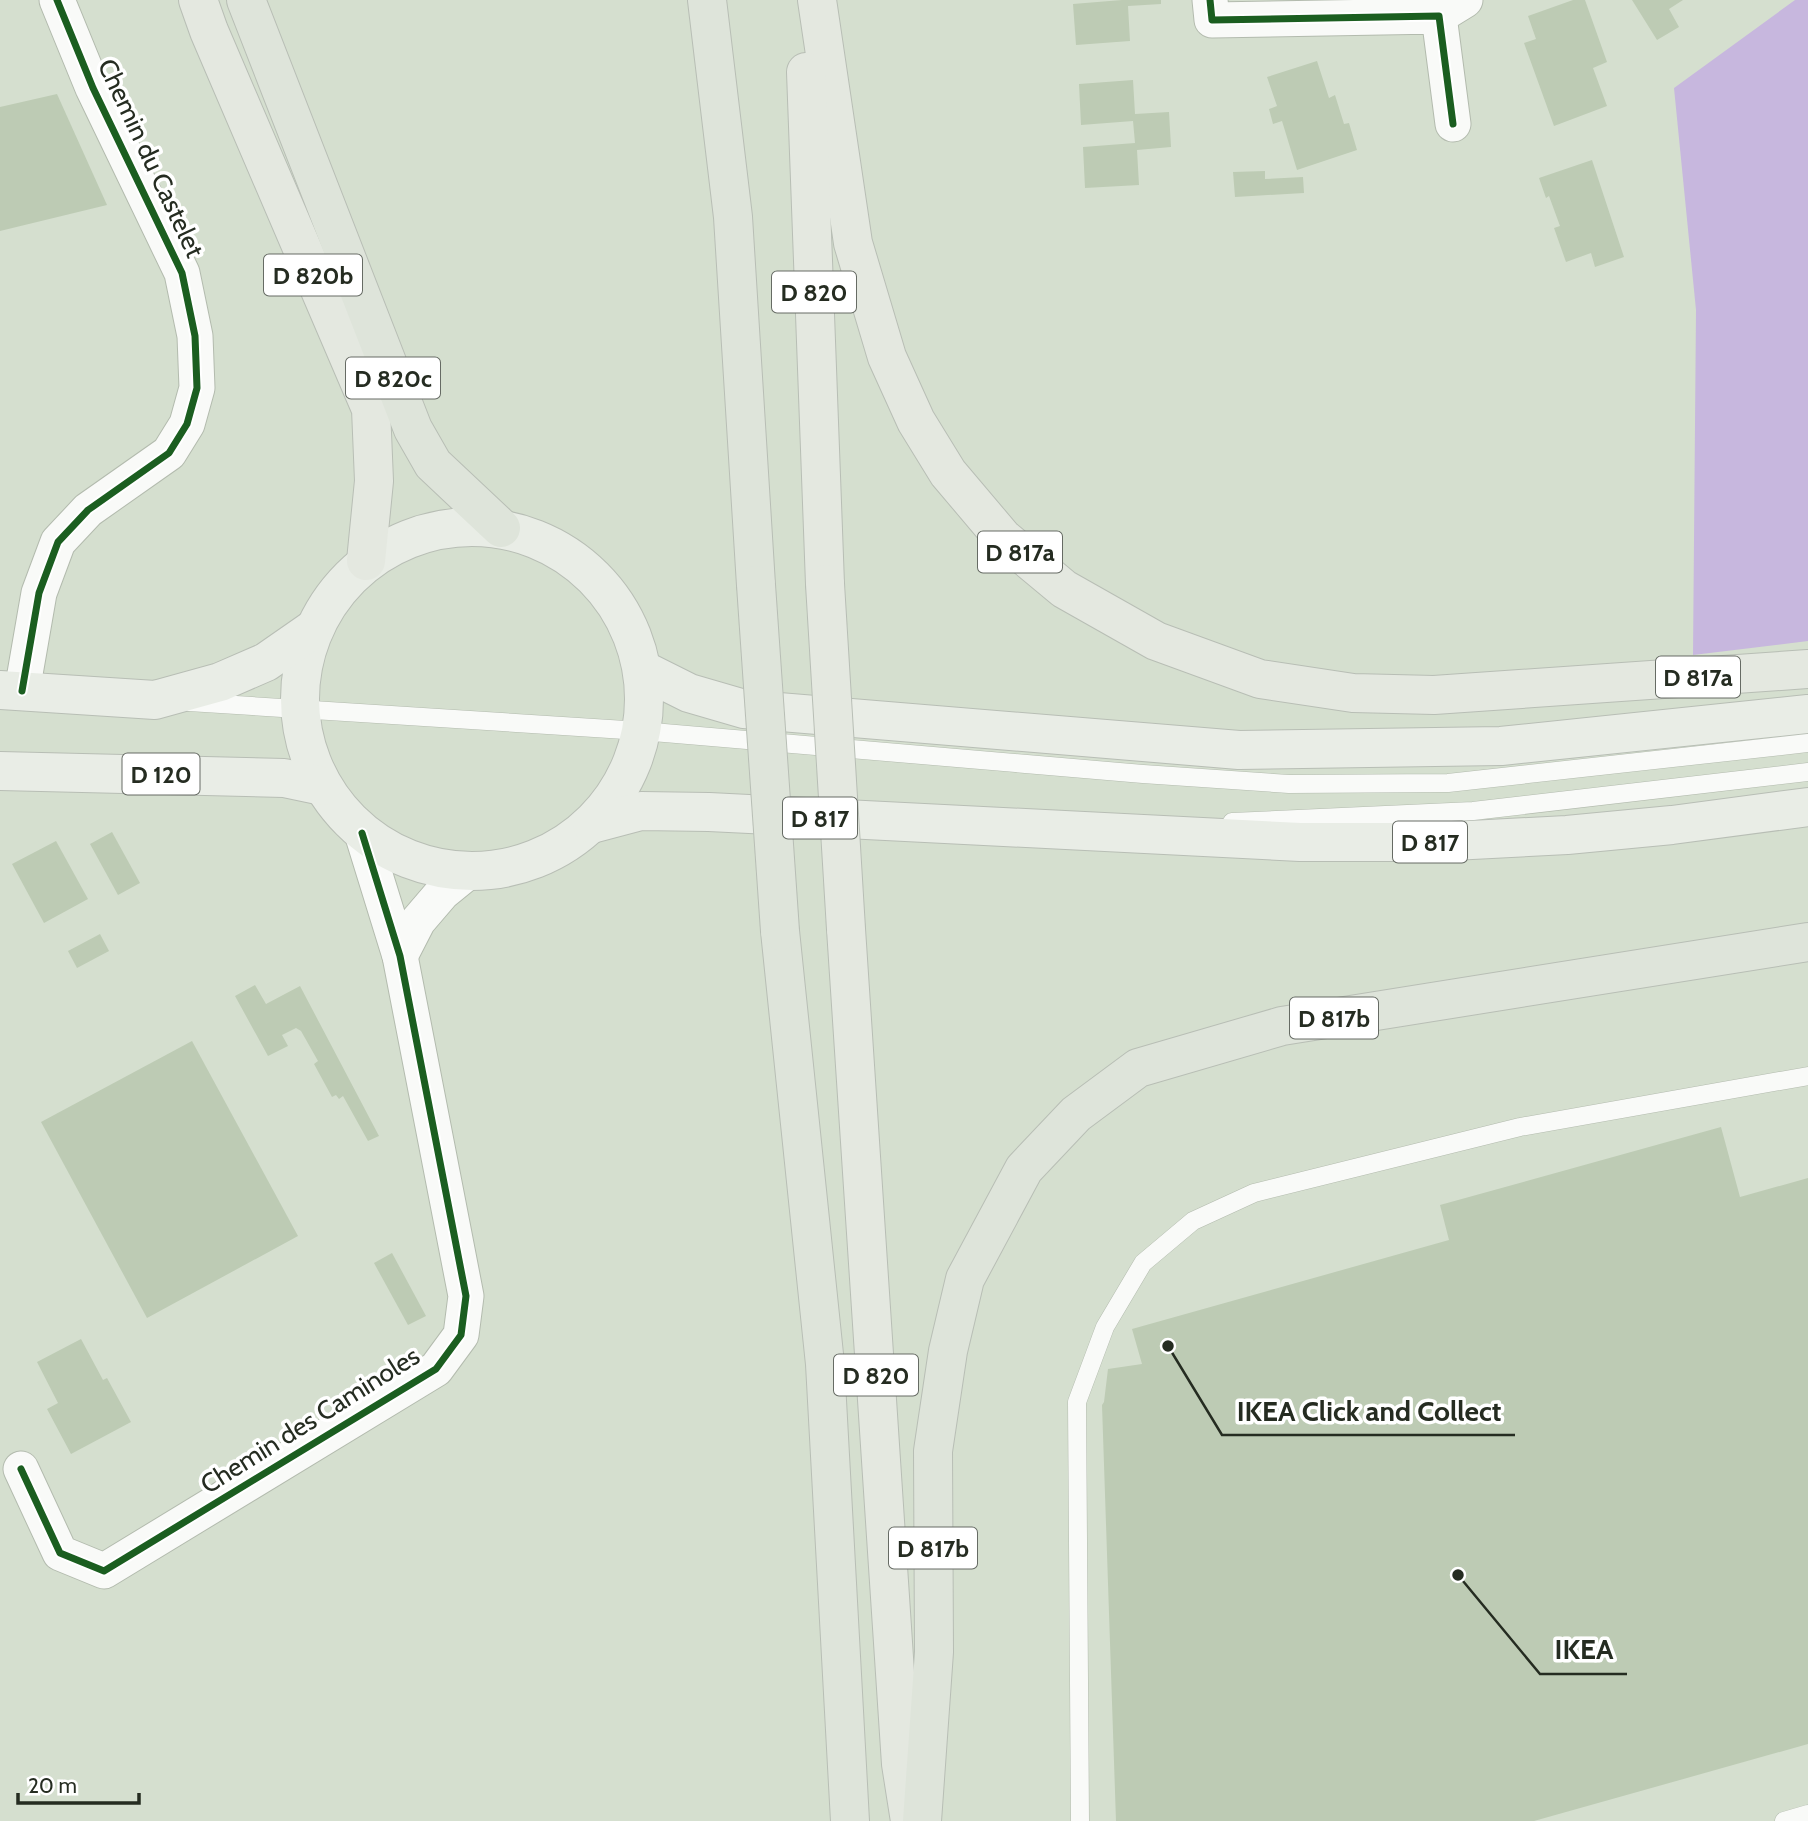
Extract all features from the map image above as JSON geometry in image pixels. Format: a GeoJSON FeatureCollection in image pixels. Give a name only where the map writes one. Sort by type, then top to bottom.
{"type":"FeatureCollection","features":[{"type":"Feature","properties":{"kind":"highway","name":"D 820b"},"geometry":{"type":"LineString","coordinates":[[198,0],[370,409],[374,481],[366,561]]}},
{"type":"Feature","properties":{"kind":"highway","name":"D 820c"},"geometry":{"type":"LineString","coordinates":[[246,0],[413,429],[433,464],[501,528]]}},
{"type":"Feature","properties":{"kind":"highway"},"geometry":{"type":"LineString","coordinates":[[708,0],[733,218]]}},
{"type":"Feature","properties":{"kind":"highway","name":"D 820"},"geometry":{"type":"LineString","coordinates":[[722,0],[733,218],[780,931],[824,1364],[850,1821]]}},
{"type":"Feature","properties":{"kind":"highway","name":"D 820"},"geometry":{"type":"LineString","coordinates":[[804,0],[825,584],[901,1764],[910,1821]]}},
{"type":"Feature","properties":{"kind":"highway","name":"D 817a"},"geometry":{"type":"LineString","coordinates":[[817,0],[853,243],[887,357],[916,421],[947,473],[1003,538],[1065,589],[1156,641],[1260,679],[1353,693],[1434,695],[1808,669]]}},
{"type":"Feature","properties":{"kind":"highway","name":"D 817b"},"geometry":{"type":"LineString","coordinates":[[922,1821],[934,1652],[933,1451],[948,1351],[965,1279],[1024,1169],[1076,1114],[1138,1068],[1282,1026],[1808,942]]}},
{"type":"Feature","properties":{"kind":"main road"},"geometry":{"type":"LineString","coordinates":[[453,527],[501,528],[552,545],[595,577],[626,620],[643,670],[645,712],[637,754],[619,791],[592,824],[562,847],[528,862],[492,871],[454,871],[425,864],[393,850],[362,833],[340,811],[322,786],[302,736],[299,682],[312,630],[326,604],[344,581],[366,561],[408,538],[453,527]]}},
{"type":"Feature","properties":{"kind":"main road"},"geometry":{"type":"LineString","coordinates":[[11,691],[155,700],[220,682],[266,662],[312,630]]}},
{"type":"Feature","properties":{"kind":"main road"},"geometry":{"type":"LineString","coordinates":[[643,670],[689,693],[744,709],[1239,750],[1501,746],[1808,714]]}},
{"type":"Feature","properties":{"kind":"main road","name":"D 120"},"geometry":{"type":"LineString","coordinates":[[0,771],[284,778],[322,786]]}},
{"type":"Feature","properties":{"kind":"main road","name":"D 817"},"geometry":{"type":"LineString","coordinates":[[592,824],[641,811],[709,812],[1300,842],[1433,842],[1567,835],[1672,825],[1808,807]]}},
{"type":"Feature","properties":{"kind":"street","name":"Chemin du Castelet"},"geometry":{"type":"LineString","coordinates":[[11,691],[39,593],[58,542],[88,510],[169,453],[187,424],[197,388],[195,336],[182,273],[93,88],[57,0]]}},
{"type":"Feature","properties":{"kind":"street"},"geometry":{"type":"LineString","coordinates":[[1210,0],[1212,20],[1452,8],[1453,124]]}},
{"type":"Feature","properties":{"kind":"street","name":"Chemin des Caminoles"},"geometry":{"type":"LineString","coordinates":[[22,1469],[60,1553],[104,1571],[436,1368],[461,1335],[466,1296],[400,956],[362,833]]}},
{"type":"Feature","properties":{"kind":"street"},"geometry":{"type":"LineString","coordinates":[[400,956],[418,921],[442,893],[469,871]]}},
{"type":"Feature","properties":{"kind":"lane"},"geometry":{"type":"LineString","coordinates":[[155,700],[641,731],[1289,784],[1448,783],[1808,743]]}},
{"type":"Feature","properties":{"kind":"lane"},"geometry":{"type":"LineString","coordinates":[[1050,830],[1474,811],[1808,772]]}},
{"type":"Feature","properties":{"kind":"lane"},"geometry":{"type":"LineString","coordinates":[[1080,1821],[1077,1402],[1105,1326],[1143,1263],[1193,1221],[1254,1193],[1520,1127],[1808,1076]]}},
{"type":"Feature","properties":{"kind":"lane"},"geometry":{"type":"LineString","coordinates":[[1784,1821],[1808,1814]]}},
{"type":"Feature","properties":{"kind":"shaded area"},"geometry":{"type":"Polygon","coordinates":[[[1795,0],[1808,0],[1808,641],[1693,655],[1696,310],[1674,88],[1795,0]]]}},
{"type":"Feature","properties":{"kind":"building"},"geometry":{"type":"Polygon","coordinates":[[[1161,0],[1161,4],[1128,6],[1130,41],[1076,45],[1073,4],[1161,0]]]}},
{"type":"Feature","properties":{"kind":"building"},"geometry":{"type":"Polygon","coordinates":[[[1573,0],[1585,0],[1607,62],[1593,68],[1607,106],[1554,126],[1524,43],[1536,39],[1528,16],[1573,0]]]}},
{"type":"Feature","properties":{"kind":"building"},"geometry":{"type":"Polygon","coordinates":[[[1632,0],[1683,0],[1669,9],[1679,27],[1657,40],[1632,0]]]}},
{"type":"Feature","properties":{"kind":"building"},"geometry":{"type":"Polygon","coordinates":[[[1317,61],[1329,98],[1335,95],[1344,124],[1349,123],[1357,150],[1297,170],[1282,121],[1273,124],[1269,109],[1277,106],[1267,77],[1317,61]]]}},
{"type":"Feature","properties":{"kind":"building"},"geometry":{"type":"Polygon","coordinates":[[[1133,80],[1135,114],[1169,112],[1171,147],[1137,150],[1139,185],[1085,188],[1083,147],[1135,143],[1133,121],[1081,125],[1079,84],[1133,80]]]}},
{"type":"Feature","properties":{"kind":"building"},"geometry":{"type":"Polygon","coordinates":[[[57,94],[107,205],[0,231],[0,107],[57,94]]]}},
{"type":"Feature","properties":{"kind":"building"},"geometry":{"type":"Polygon","coordinates":[[[1592,160],[1624,257],[1595,267],[1591,253],[1566,262],[1554,228],[1560,226],[1539,178],[1592,160]]]}},
{"type":"Feature","properties":{"kind":"building"},"geometry":{"type":"Polygon","coordinates":[[[1265,171],[1265,179],[1303,177],[1304,193],[1235,197],[1233,172],[1265,171]]]}},
{"type":"Feature","properties":{"kind":"building"},"geometry":{"type":"Polygon","coordinates":[[[112,832],[140,883],[118,895],[90,844],[112,832]]]}},
{"type":"Feature","properties":{"kind":"building"},"geometry":{"type":"Polygon","coordinates":[[[56,841],[88,899],[44,923],[12,864],[56,841]]]}},
{"type":"Feature","properties":{"kind":"building"},"geometry":{"type":"Polygon","coordinates":[[[100,934],[109,951],[77,968],[68,951],[100,934]]]}},
{"type":"Feature","properties":{"kind":"building"},"geometry":{"type":"Polygon","coordinates":[[[255,985],[266,1004],[300,986],[379,1136],[368,1141],[343,1096],[339,1099],[336,1095],[332,1097],[314,1064],[318,1061],[301,1031],[296,1028],[282,1035],[288,1046],[268,1056],[235,996],[255,985]]]}},
{"type":"Feature","properties":{"kind":"building"},"geometry":{"type":"Polygon","coordinates":[[[192,1041],[298,1236],[147,1318],[41,1122],[192,1041]]]}},
{"type":"Feature","properties":{"kind":"building"},"geometry":{"type":"Polygon","coordinates":[[[1721,1127],[1740,1197],[1808,1178],[1808,1744],[1534,1821],[1116,1821],[1102,1405],[1108,1369],[1142,1364],[1132,1329],[1449,1240],[1440,1205],[1721,1127]]]}},
{"type":"Feature","properties":{"kind":"building"},"geometry":{"type":"Polygon","coordinates":[[[392,1253],[426,1316],[408,1325],[374,1263],[392,1253]]]}},
{"type":"Feature","properties":{"kind":"building"},"geometry":{"type":"Polygon","coordinates":[[[81,1339],[103,1380],[107,1378],[131,1422],[71,1454],[47,1409],[58,1403],[37,1362],[81,1339]]]}},
{"type":"Feature","properties":{"kind":"cycle path"},"geometry":{"type":"LineString","coordinates":[[22,691],[39,593],[58,542],[88,510],[169,453],[187,424],[197,388],[195,336],[182,273],[93,88],[57,0]]}},
{"type":"Feature","properties":{"kind":"cycle path"},"geometry":{"type":"LineString","coordinates":[[1210,0],[1212,20],[1439,16],[1453,124]]}},
{"type":"Feature","properties":{"kind":"cycle path"},"geometry":{"type":"LineString","coordinates":[[21,1469],[60,1553],[104,1571],[436,1369],[461,1335],[466,1296],[400,956],[362,833]]}},
{"type":"Feature","properties":{"kind":"place","name":"IKEA Click and Collect"},"geometry":{"type":"Point","coordinates":[1168,1346]}},
{"type":"Feature","properties":{"kind":"place","name":"IKEA"},"geometry":{"type":"Point","coordinates":[1458,1575]}}]}
